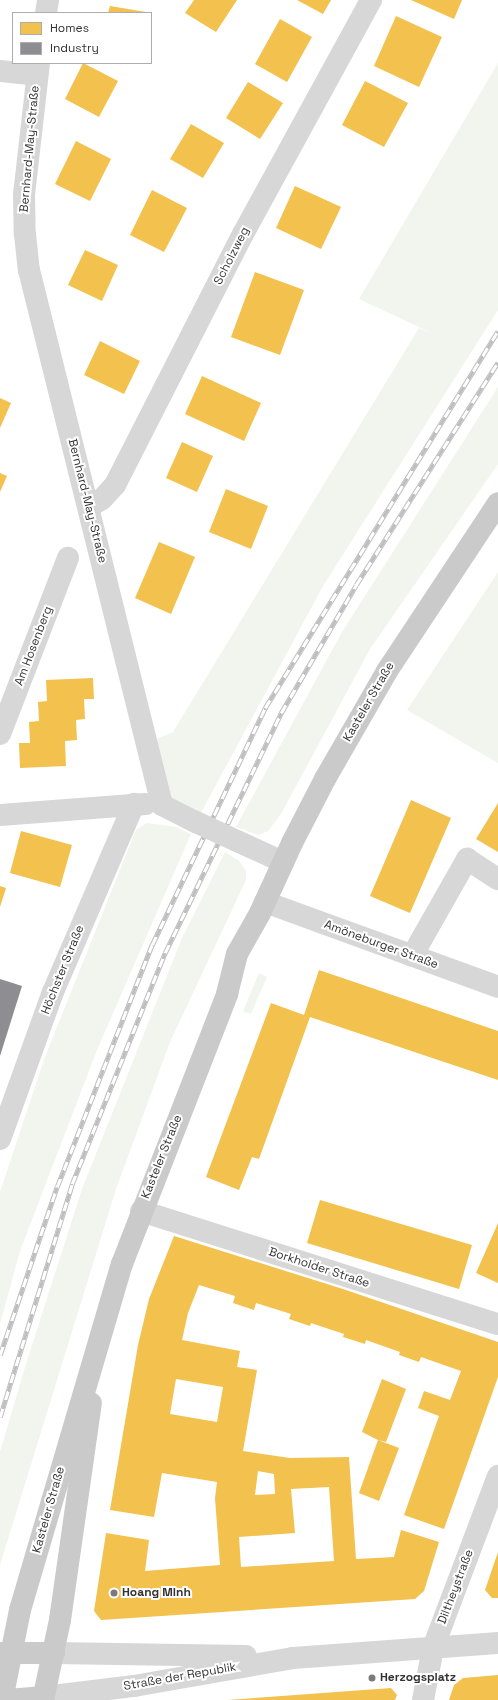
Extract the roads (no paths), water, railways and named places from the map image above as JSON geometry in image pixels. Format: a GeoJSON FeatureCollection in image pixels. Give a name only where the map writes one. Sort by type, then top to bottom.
{"type":"FeatureCollection","features":[{"type":"Feature","properties":{"kind":"main road","name":"Kasteler Straße"},"geometry":{"type":"LineString","coordinates":[[2,1700],[5,1653],[20,1610],[104,1322],[141,1211],[227,994],[237,954],[262,907],[283,862],[387,671],[498,503]]}},
{"type":"Feature","properties":{"kind":"main road","name":"Kasteler Straße"},"geometry":{"type":"LineString","coordinates":[[43,1698],[54,1653],[65,1588],[104,1322]]}},
{"type":"Feature","properties":{"kind":"main road"},"geometry":{"type":"LineString","coordinates":[[5,1653],[54,1653]]}},
{"type":"Feature","properties":{"kind":"main road"},"geometry":{"type":"LineString","coordinates":[[8,1700],[43,1698]]}},
{"type":"Feature","properties":{"kind":"street"},"geometry":{"type":"LineString","coordinates":[[46,12],[48,0]]}},
{"type":"Feature","properties":{"kind":"street","name":"Scholzweg"},"geometry":{"type":"LineString","coordinates":[[89,507],[102,499],[115,485],[243,234],[371,0]]}},
{"type":"Feature","properties":{"kind":"street"},"geometry":{"type":"LineString","coordinates":[[0,71],[38,69]]}},
{"type":"Feature","properties":{"kind":"street","name":"Bernhard-May-Straße"},"geometry":{"type":"LineString","coordinates":[[38,69],[24,195],[27,256],[162,805]]}},
{"type":"Feature","properties":{"kind":"street","name":"Am Hosenberg"},"geometry":{"type":"LineString","coordinates":[[0,734],[68,558]]}},
{"type":"Feature","properties":{"kind":"street"},"geometry":{"type":"LineString","coordinates":[[1,813],[134,804],[162,805],[283,862]]}},
{"type":"Feature","properties":{"kind":"street","name":"Höchster Straße"},"geometry":{"type":"LineString","coordinates":[[0,1139],[53,992],[134,804]]}},
{"type":"Feature","properties":{"kind":"street"},"geometry":{"type":"LineString","coordinates":[[412,956],[467,859],[498,879]]}},
{"type":"Feature","properties":{"kind":"street","name":"Amöneburger Straße"},"geometry":{"type":"LineString","coordinates":[[262,907],[412,956],[498,987]]}},
{"type":"Feature","properties":{"kind":"street","name":"Borkholder Straße"},"geometry":{"type":"LineString","coordinates":[[141,1211],[498,1324]]}},
{"type":"Feature","properties":{"kind":"street","name":"Diltheystraße"},"geometry":{"type":"LineString","coordinates":[[423,1700],[433,1648],[498,1476]]}},
{"type":"Feature","properties":{"kind":"street","name":"Straße der Republik"},"geometry":{"type":"LineString","coordinates":[[54,1653],[293,1658],[498,1644]]}},
{"type":"Feature","properties":{"kind":"street","name":"Straße der Republik"},"geometry":{"type":"LineString","coordinates":[[43,1698],[134,1686],[293,1658]]}},
{"type":"Feature","properties":{"kind":"railway"},"geometry":{"type":"LineString","coordinates":[[0,1355],[57,1187],[152,945],[265,708],[498,331]]}},
{"type":"Feature","properties":{"kind":"railway"},"geometry":{"type":"LineString","coordinates":[[0,1417],[72,1184],[165,953],[281,713],[356,585],[498,362]]}},
{"type":"Feature","properties":{"kind":"place","name":"Hoang Minh"},"geometry":{"type":"Point","coordinates":[114,1593]}},
{"type":"Feature","properties":{"kind":"place","name":"Herzogsplatz"},"geometry":{"type":"Point","coordinates":[372,1678]}}]}
